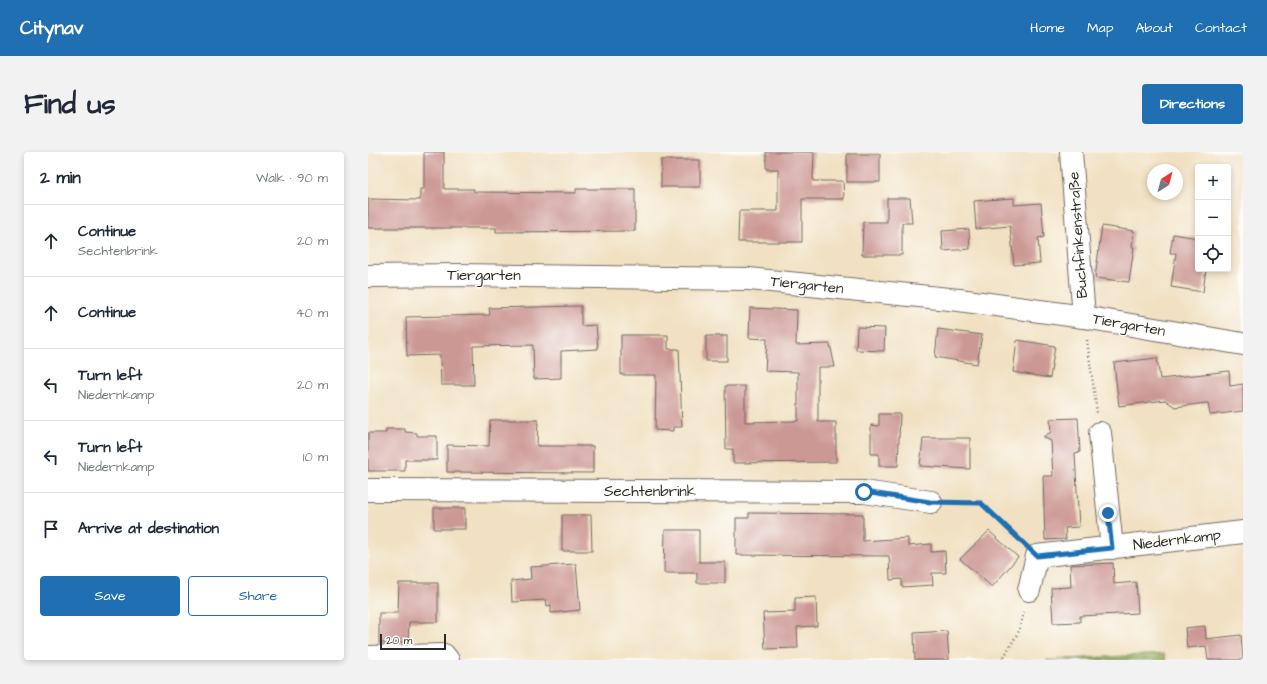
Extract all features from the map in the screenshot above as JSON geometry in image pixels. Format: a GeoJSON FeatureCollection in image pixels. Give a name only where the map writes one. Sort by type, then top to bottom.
{"type":"FeatureCollection","features":[{"type":"Feature","properties":{"kind":"street","name":"Buchfinkenstraße"},"geometry":{"type":"LineString","coordinates":[[1071,152],[1084,317]]}},
{"type":"Feature","properties":{"kind":"street","name":"Tiergarten"},"geometry":{"type":"LineString","coordinates":[[368,276],[457,274],[749,279],[959,300],[1084,317],[1243,344]]}},
{"type":"Feature","properties":{"kind":"street","name":"Niedernkamp"},"geometry":{"type":"LineString","coordinates":[[1100,433],[1112,548]]}},
{"type":"Feature","properties":{"kind":"street","name":"Sechtenbrink"},"geometry":{"type":"LineString","coordinates":[[368,490],[864,492],[930,502]]}},
{"type":"Feature","properties":{"kind":"street","name":"Niedernkamp"},"geometry":{"type":"LineString","coordinates":[[1037,556],[1243,532]]}},
{"type":"Feature","properties":{"kind":"street"},"geometry":{"type":"LineString","coordinates":[[1029,590],[1037,556]]}},
{"type":"Feature","properties":{"kind":"street"},"geometry":{"type":"LineString","coordinates":[[368,657],[444,655],[448,660]]}},
{"type":"Feature","properties":{"kind":"path"},"geometry":{"type":"LineString","coordinates":[[1084,317],[1100,433]]}},
{"type":"Feature","properties":{"kind":"path"},"geometry":{"type":"LineString","coordinates":[[930,502],[981,503],[1037,556]]}},
{"type":"Feature","properties":{"kind":"path"},"geometry":{"type":"LineString","coordinates":[[1002,660],[1019,631],[1029,590]]}},
{"type":"Feature","properties":{"kind":"green space"},"geometry":{"type":"Polygon","coordinates":[[[1164,654],[1166,660],[1046,660],[1164,654]]]}},
{"type":"Feature","properties":{"kind":"building"},"geometry":{"type":"Polygon","coordinates":[[[424,152],[444,152],[444,189],[474,189],[474,192],[576,193],[576,189],[635,189],[635,231],[496,232],[496,228],[368,228],[368,199],[420,200],[420,189],[424,189],[424,152]]]}},
{"type":"Feature","properties":{"kind":"building"},"geometry":{"type":"Polygon","coordinates":[[[766,152],[814,152],[813,181],[843,181],[844,199],[802,199],[802,242],[738,242],[739,211],[778,211],[778,169],[766,169],[766,152]]]}},
{"type":"Feature","properties":{"kind":"building"},"geometry":{"type":"Polygon","coordinates":[[[847,154],[880,154],[880,182],[847,182],[847,154]]]}},
{"type":"Feature","properties":{"kind":"building"},"geometry":{"type":"Polygon","coordinates":[[[661,160],[700,160],[700,187],[661,187],[661,160]]]}},
{"type":"Feature","properties":{"kind":"building"},"geometry":{"type":"Polygon","coordinates":[[[887,198],[910,198],[912,223],[902,223],[902,255],[862,255],[863,222],[887,222],[887,198]]]}},
{"type":"Feature","properties":{"kind":"building"},"geometry":{"type":"Polygon","coordinates":[[[1014,198],[1014,205],[1041,203],[1044,237],[1038,238],[1040,263],[1014,265],[1010,226],[976,229],[974,201],[1014,198]]]}},
{"type":"Feature","properties":{"kind":"building"},"geometry":{"type":"Polygon","coordinates":[[[1102,226],[1134,231],[1132,247],[1134,247],[1129,282],[1095,278],[1102,226]]]}},
{"type":"Feature","properties":{"kind":"building"},"geometry":{"type":"Polygon","coordinates":[[[969,229],[970,249],[943,251],[942,231],[969,229]]]}},
{"type":"Feature","properties":{"kind":"building"},"geometry":{"type":"Polygon","coordinates":[[[1173,234],[1195,238],[1195,272],[1206,272],[1203,292],[1171,287],[1176,253],[1170,253],[1173,234]]]}},
{"type":"Feature","properties":{"kind":"building"},"geometry":{"type":"Polygon","coordinates":[[[581,306],[581,326],[596,325],[598,349],[561,351],[561,378],[534,379],[533,345],[473,346],[474,385],[441,385],[440,355],[407,356],[406,317],[490,315],[489,308],[581,306]]]}},
{"type":"Feature","properties":{"kind":"building"},"geometry":{"type":"Polygon","coordinates":[[[750,308],[797,310],[796,345],[830,344],[835,367],[818,367],[818,422],[836,422],[836,462],[733,463],[733,449],[726,449],[725,386],[745,386],[745,422],[798,421],[798,372],[765,371],[767,339],[749,338],[750,308]]]}},
{"type":"Feature","properties":{"kind":"building"},"geometry":{"type":"Polygon","coordinates":[[[857,327],[885,328],[884,351],[856,350],[857,327]]]}},
{"type":"Feature","properties":{"kind":"building"},"geometry":{"type":"Polygon","coordinates":[[[938,329],[982,335],[977,364],[935,357],[938,329]]]}},
{"type":"Feature","properties":{"kind":"building"},"geometry":{"type":"Polygon","coordinates":[[[621,335],[668,335],[668,349],[679,349],[682,427],[673,427],[673,431],[655,430],[656,375],[621,375],[621,335]]]}},
{"type":"Feature","properties":{"kind":"building"},"geometry":{"type":"Polygon","coordinates":[[[706,336],[727,336],[727,361],[706,361],[706,336]]]}},
{"type":"Feature","properties":{"kind":"building"},"geometry":{"type":"Polygon","coordinates":[[[1017,340],[1055,346],[1050,378],[1013,372],[1017,340]]]}},
{"type":"Feature","properties":{"kind":"building"},"geometry":{"type":"Polygon","coordinates":[[[1157,358],[1160,379],[1229,371],[1230,386],[1243,384],[1243,411],[1210,415],[1208,403],[1175,407],[1165,400],[1119,406],[1114,363],[1157,358]]]}},
{"type":"Feature","properties":{"kind":"building"},"geometry":{"type":"Polygon","coordinates":[[[879,414],[900,414],[898,466],[879,466],[879,454],[871,454],[871,425],[879,426],[879,414]]]}},
{"type":"Feature","properties":{"kind":"building"},"geometry":{"type":"Polygon","coordinates":[[[1078,418],[1080,452],[1075,453],[1079,527],[1065,528],[1066,539],[1045,540],[1043,476],[1053,476],[1051,441],[1043,437],[1051,432],[1050,419],[1078,418]]]}},
{"type":"Feature","properties":{"kind":"building"},"geometry":{"type":"Polygon","coordinates":[[[490,420],[538,420],[537,446],[593,446],[593,473],[447,472],[447,445],[489,446],[490,420]]]}},
{"type":"Feature","properties":{"kind":"building"},"geometry":{"type":"Polygon","coordinates":[[[386,429],[405,429],[405,432],[417,433],[417,436],[437,436],[437,460],[405,460],[405,471],[368,471],[368,433],[386,433],[386,429]]]}},
{"type":"Feature","properties":{"kind":"building"},"geometry":{"type":"Polygon","coordinates":[[[923,438],[970,438],[970,469],[920,466],[923,438]]]}},
{"type":"Feature","properties":{"kind":"building"},"geometry":{"type":"Polygon","coordinates":[[[434,508],[465,508],[465,529],[434,529],[434,508]]]}},
{"type":"Feature","properties":{"kind":"building"},"geometry":{"type":"Polygon","coordinates":[[[749,513],[863,514],[863,541],[908,538],[908,546],[931,544],[931,552],[945,551],[946,573],[932,573],[933,585],[902,587],[902,579],[890,580],[889,556],[736,555],[736,518],[749,518],[749,513]]]}},
{"type":"Feature","properties":{"kind":"building"},"geometry":{"type":"Polygon","coordinates":[[[562,515],[591,515],[592,551],[562,551],[562,515]]]}},
{"type":"Feature","properties":{"kind":"building"},"geometry":{"type":"Polygon","coordinates":[[[665,530],[699,530],[699,562],[725,562],[725,583],[697,583],[697,573],[664,573],[665,530]]]}},
{"type":"Feature","properties":{"kind":"building"},"geometry":{"type":"Polygon","coordinates":[[[989,531],[1018,557],[992,587],[960,559],[989,531]]]}},
{"type":"Feature","properties":{"kind":"building"},"geometry":{"type":"Polygon","coordinates":[[[1113,563],[1114,584],[1136,582],[1138,613],[1080,616],[1080,622],[1053,623],[1051,588],[1071,587],[1070,565],[1113,563]]]}},
{"type":"Feature","properties":{"kind":"building"},"geometry":{"type":"Polygon","coordinates":[[[576,564],[580,610],[551,613],[551,605],[547,606],[546,600],[512,602],[511,581],[531,579],[530,567],[576,564]]]}},
{"type":"Feature","properties":{"kind":"building"},"geometry":{"type":"Polygon","coordinates":[[[399,583],[438,583],[438,622],[409,622],[408,642],[379,643],[379,613],[398,613],[399,583]]]}},
{"type":"Feature","properties":{"kind":"building"},"geometry":{"type":"Polygon","coordinates":[[[816,597],[817,626],[797,627],[798,648],[765,649],[763,613],[795,612],[795,598],[816,597]]]}},
{"type":"Feature","properties":{"kind":"building"},"geometry":{"type":"Polygon","coordinates":[[[1205,626],[1206,639],[1241,635],[1243,660],[1208,660],[1206,646],[1187,648],[1185,628],[1205,626]]]}},
{"type":"Feature","properties":{"kind":"building"},"geometry":{"type":"Polygon","coordinates":[[[947,631],[949,660],[915,660],[914,633],[947,631]]]}},
{"type":"Feature","properties":{"kind":"route"},"geometry":{"type":"LineString","coordinates":[[864,492],[930,502],[981,503],[1037,556],[1112,548],[1108,513]]}}]}
